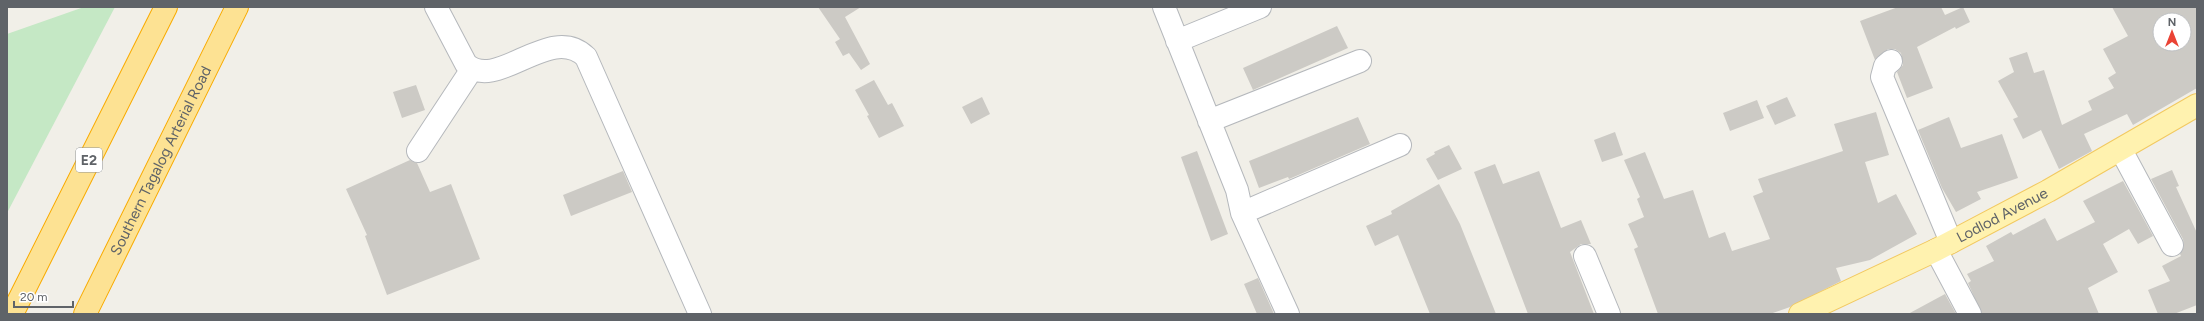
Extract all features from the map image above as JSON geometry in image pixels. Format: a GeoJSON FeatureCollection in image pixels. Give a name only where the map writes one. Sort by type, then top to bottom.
{"type":"FeatureCollection","features":[{"type":"Feature","properties":{"kind":"highway","name":"E2"},"geometry":{"type":"LineString","coordinates":[[12,314],[166,7]]}},
{"type":"Feature","properties":{"kind":"highway","name":"Southern Tagalog Arterial Road"},"geometry":{"type":"LineString","coordinates":[[85,314],[238,7]]}},
{"type":"Feature","properties":{"kind":"main road","name":"Lodlod Avenue"},"geometry":{"type":"LineString","coordinates":[[1800,314],[1943,246],[2121,150],[2197,105]]}},
{"type":"Feature","properties":{"kind":"street"},"geometry":{"type":"LineString","coordinates":[[436,7],[462,57],[472,70],[483,71],[503,66],[556,47],[569,46],[579,50],[586,57],[700,314]]}},
{"type":"Feature","properties":{"kind":"street"},"geometry":{"type":"LineString","coordinates":[[1164,7],[1237,190],[1302,314]]}},
{"type":"Feature","properties":{"kind":"street"},"geometry":{"type":"LineString","coordinates":[[1177,41],[1260,7]]}},
{"type":"Feature","properties":{"kind":"street"},"geometry":{"type":"LineString","coordinates":[[1209,121],[1360,61]]}},
{"type":"Feature","properties":{"kind":"street"},"geometry":{"type":"LineString","coordinates":[[1891,61],[1885,66],[1882,77],[1943,246],[1970,314]]}},
{"type":"Feature","properties":{"kind":"street"},"geometry":{"type":"LineString","coordinates":[[418,151],[472,70]]}},
{"type":"Feature","properties":{"kind":"street"},"geometry":{"type":"LineString","coordinates":[[1249,211],[1400,145]]}},
{"type":"Feature","properties":{"kind":"street"},"geometry":{"type":"LineString","coordinates":[[2121,150],[2172,245]]}},
{"type":"Feature","properties":{"kind":"street"},"geometry":{"type":"LineString","coordinates":[[1249,211],[1288,314]]}},
{"type":"Feature","properties":{"kind":"street"},"geometry":{"type":"LineString","coordinates":[[1585,256],[1609,314]]}},
{"type":"Feature","properties":{"kind":"green space"},"geometry":{"type":"Polygon","coordinates":[[[84,7],[115,7],[7,213],[7,34],[84,7]]]}},
{"type":"Feature","properties":{"kind":"building"},"geometry":{"type":"Polygon","coordinates":[[[818,7],[861,7],[845,17],[870,64],[861,70],[849,53],[843,56],[835,42],[840,39],[818,7]]]}},
{"type":"Feature","properties":{"kind":"building"},"geometry":{"type":"Polygon","coordinates":[[[1898,7],[1941,7],[1945,15],[1963,7],[1970,22],[1956,29],[1955,27],[1917,47],[1933,88],[1907,98],[1897,72],[1903,65],[1901,53],[1895,49],[1888,49],[1875,60],[1860,21],[1898,7]]]}},
{"type":"Feature","properties":{"kind":"building"},"geometry":{"type":"Polygon","coordinates":[[[2112,7],[2197,7],[2197,88],[2133,125],[2127,114],[2084,134],[2092,151],[2059,169],[2041,130],[2023,139],[2013,119],[2018,117],[1998,81],[2014,72],[2009,58],[2027,52],[2034,73],[2044,70],[2062,125],[2092,110],[2088,101],[2114,88],[2108,78],[2116,73],[2103,49],[2128,36],[2112,7]]]}},
{"type":"Feature","properties":{"kind":"building"},"geometry":{"type":"Polygon","coordinates":[[[1337,26],[1348,48],[1253,90],[1243,68],[1337,26]]]}},
{"type":"Feature","properties":{"kind":"building"},"geometry":{"type":"Polygon","coordinates":[[[874,80],[888,105],[892,103],[904,126],[879,138],[867,116],[869,115],[855,90],[874,80]]]}},
{"type":"Feature","properties":{"kind":"building"},"geometry":{"type":"Polygon","coordinates":[[[416,85],[425,110],[402,118],[393,92],[416,85]]]}},
{"type":"Feature","properties":{"kind":"building"},"geometry":{"type":"Polygon","coordinates":[[[982,97],[990,114],[971,124],[962,107],[982,97]]]}},
{"type":"Feature","properties":{"kind":"building"},"geometry":{"type":"Polygon","coordinates":[[[1787,97],[1796,116],[1775,125],[1766,106],[1787,97]]]}},
{"type":"Feature","properties":{"kind":"building"},"geometry":{"type":"Polygon","coordinates":[[[1757,100],[1764,118],[1730,131],[1723,113],[1757,100]]]}},
{"type":"Feature","properties":{"kind":"building"},"geometry":{"type":"Polygon","coordinates":[[[1876,112],[1889,155],[1865,162],[1878,203],[1896,194],[1917,234],[1870,260],[1836,268],[1841,281],[1790,307],[1770,314],[1658,314],[1634,249],[1638,247],[1628,224],[1644,217],[1637,199],[1640,197],[1624,160],[1645,152],[1664,199],[1693,190],[1709,238],[1725,232],[1732,251],[1770,239],[1753,196],[1763,192],[1758,179],[1843,151],[1834,124],[1876,112]]]}},
{"type":"Feature","properties":{"kind":"building"},"geometry":{"type":"Polygon","coordinates":[[[1358,117],[1370,144],[1289,179],[1288,177],[1259,188],[1249,161],[1358,117]]]}},
{"type":"Feature","properties":{"kind":"building"},"geometry":{"type":"Polygon","coordinates":[[[1949,117],[1961,148],[2002,134],[2018,178],[1977,192],[1981,199],[1956,212],[1942,188],[1918,130],[1949,117]]]}},
{"type":"Feature","properties":{"kind":"building"},"geometry":{"type":"Polygon","coordinates":[[[1615,132],[1623,155],[1602,162],[1594,140],[1615,132]]]}},
{"type":"Feature","properties":{"kind":"building"},"geometry":{"type":"Polygon","coordinates":[[[1449,145],[1462,169],[1438,180],[1426,159],[1435,154],[1434,152],[1449,145]]]}},
{"type":"Feature","properties":{"kind":"building"},"geometry":{"type":"Polygon","coordinates":[[[1197,151],[1228,234],[1211,241],[1181,157],[1197,151]]]}},
{"type":"Feature","properties":{"kind":"building"},"geometry":{"type":"Polygon","coordinates":[[[410,160],[417,163],[430,192],[451,184],[480,259],[387,295],[365,236],[367,235],[346,189],[410,160]]]}},
{"type":"Feature","properties":{"kind":"building"},"geometry":{"type":"Polygon","coordinates":[[[1495,164],[1503,184],[1539,171],[1561,228],[1581,220],[1591,244],[1581,244],[1570,252],[1594,314],[1528,314],[1474,172],[1495,164]]]}},
{"type":"Feature","properties":{"kind":"building"},"geometry":{"type":"Polygon","coordinates":[[[2172,170],[2179,186],[2176,187],[2197,233],[2197,305],[2174,314],[2158,314],[2148,290],[2170,281],[2162,266],[2181,256],[2180,254],[2184,246],[2183,239],[2151,179],[2172,170]]]}},
{"type":"Feature","properties":{"kind":"building"},"geometry":{"type":"Polygon","coordinates":[[[623,171],[632,192],[571,216],[563,195],[623,171]]]}},
{"type":"Feature","properties":{"kind":"building"},"geometry":{"type":"Polygon","coordinates":[[[2123,181],[2153,236],[2138,244],[2129,229],[2103,244],[2118,272],[2088,288],[2099,314],[1982,314],[1968,283],[1971,281],[1967,274],[1994,261],[1986,246],[2011,232],[2013,235],[2045,218],[2057,241],[2095,222],[2083,201],[2123,181]]]}},
{"type":"Feature","properties":{"kind":"building"},"geometry":{"type":"Polygon","coordinates":[[[1439,184],[1460,224],[1496,314],[1430,314],[1398,235],[1375,246],[1366,226],[1392,214],[1391,211],[1439,184]]]}},
{"type":"Feature","properties":{"kind":"building"},"geometry":{"type":"Polygon","coordinates":[[[1258,278],[1274,314],[1257,314],[1244,284],[1258,278]]]}},
{"type":"Feature","properties":{"kind":"building"},"geometry":{"type":"Polygon","coordinates":[[[1945,294],[1956,314],[1908,314],[1945,294]]]}}]}
